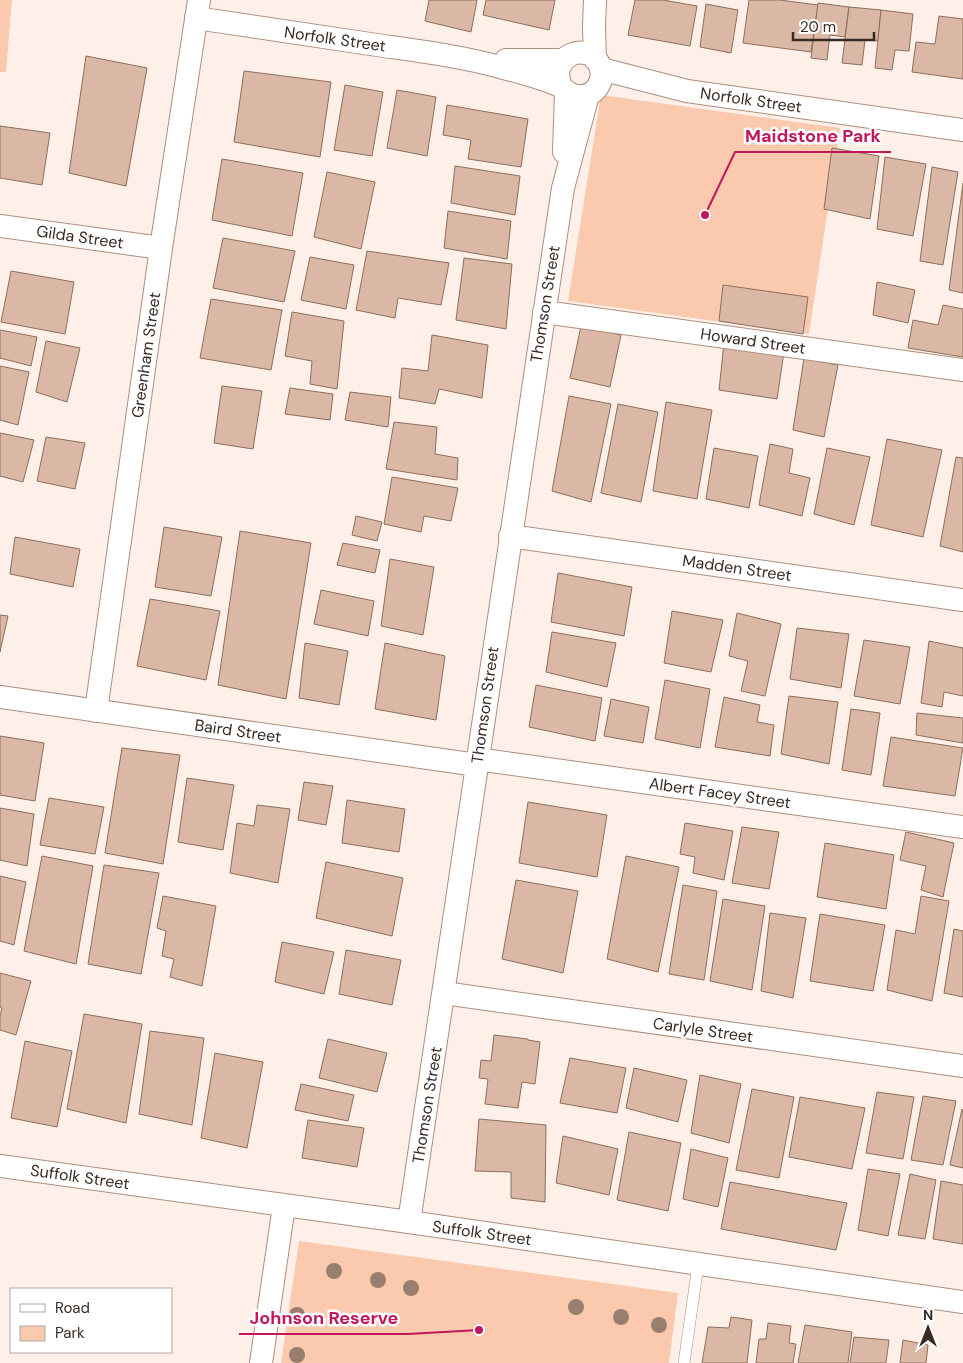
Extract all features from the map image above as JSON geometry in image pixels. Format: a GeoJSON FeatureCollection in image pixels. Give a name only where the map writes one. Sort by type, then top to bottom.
{"type":"FeatureCollection","features":[{"type":"Feature","properties":{"kind":"street"},"geometry":{"type":"LineString","coordinates":[[567,57],[584,53],[595,78],[576,96],[563,89],[558,73],[567,57],[587,0]]}},
{"type":"Feature","properties":{"kind":"street","name":"Thomson Street"},"geometry":{"type":"LineString","coordinates":[[409,1222],[563,188],[595,78],[595,0]]}},
{"type":"Feature","properties":{"kind":"street","name":"Norfolk Street"},"geometry":{"type":"LineString","coordinates":[[198,9],[473,59],[535,76],[563,89]]}},
{"type":"Feature","properties":{"kind":"street","name":"Greenham Street"},"geometry":{"type":"LineString","coordinates":[[96,711],[161,248],[198,9]]}},
{"type":"Feature","properties":{"kind":"street","name":"Norfolk Street"},"geometry":{"type":"LineString","coordinates":[[473,59],[567,57]]}},
{"type":"Feature","properties":{"kind":"street","name":"Norfolk Street"},"geometry":{"type":"LineString","coordinates":[[595,78],[963,130]]}},
{"type":"Feature","properties":{"kind":"street","name":"Thomson Street"},"geometry":{"type":"LineString","coordinates":[[563,89],[563,188]]}},
{"type":"Feature","properties":{"kind":"street","name":"Gilda Street"},"geometry":{"type":"LineString","coordinates":[[0,226],[161,248]]}},
{"type":"Feature","properties":{"kind":"street","name":"Howard Street"},"geometry":{"type":"LineString","coordinates":[[544,312],[963,370]]}},
{"type":"Feature","properties":{"kind":"street","name":"Madden Street"},"geometry":{"type":"LineString","coordinates":[[510,536],[963,600]]}},
{"type":"Feature","properties":{"kind":"street","name":"Baird Street"},"geometry":{"type":"LineString","coordinates":[[0,697],[477,762]]}},
{"type":"Feature","properties":{"kind":"street","name":"Albert Facey Street"},"geometry":{"type":"LineString","coordinates":[[477,762],[963,827]]}},
{"type":"Feature","properties":{"kind":"street","name":"Carlyle Street"},"geometry":{"type":"LineString","coordinates":[[444,993],[963,1066]]}},
{"type":"Feature","properties":{"kind":"street","name":"Suffolk Street"},"geometry":{"type":"LineString","coordinates":[[0,1166],[409,1222],[963,1302]]}},
{"type":"Feature","properties":{"kind":"street"},"geometry":{"type":"LineString","coordinates":[[261,1363],[284,1206]]}},
{"type":"Feature","properties":{"kind":"lane"},"geometry":{"type":"LineString","coordinates":[[684,1363],[698,1264]]}},
{"type":"Feature","properties":{"kind":"green space"},"geometry":{"type":"Polygon","coordinates":[[[0,0],[12,0],[6,72],[0,72],[0,0]]]}},
{"type":"Feature","properties":{"kind":"green space"},"geometry":{"type":"Polygon","coordinates":[[[601,95],[840,128],[809,334],[568,301],[601,95]]]}},
{"type":"Feature","properties":{"kind":"green space"},"geometry":{"type":"Polygon","coordinates":[[[299,1241],[678,1293],[669,1363],[281,1363],[299,1241]]]}},
{"type":"Feature","properties":{"kind":"building"},"geometry":{"type":"Polygon","coordinates":[[[429,0],[477,0],[471,32],[425,21],[429,0]]]}},
{"type":"Feature","properties":{"kind":"building"},"geometry":{"type":"Polygon","coordinates":[[[486,0],[555,0],[549,30],[483,15],[486,0]]]}},
{"type":"Feature","properties":{"kind":"building"},"geometry":{"type":"Polygon","coordinates":[[[635,0],[663,0],[697,6],[690,46],[628,35],[635,0]]]}},
{"type":"Feature","properties":{"kind":"building"},"geometry":{"type":"Polygon","coordinates":[[[749,0],[780,0],[818,5],[811,52],[743,43],[749,0]]]}},
{"type":"Feature","properties":{"kind":"building"},"geometry":{"type":"Polygon","coordinates":[[[818,3],[849,7],[845,37],[830,35],[827,60],[811,58],[818,3]]]}},
{"type":"Feature","properties":{"kind":"building"},"geometry":{"type":"Polygon","coordinates":[[[706,4],[738,10],[731,53],[700,47],[706,4]]]}},
{"type":"Feature","properties":{"kind":"building"},"geometry":{"type":"Polygon","coordinates":[[[849,7],[881,10],[878,41],[865,40],[862,65],[842,63],[849,7]]]}},
{"type":"Feature","properties":{"kind":"building"},"geometry":{"type":"Polygon","coordinates":[[[881,10],[913,14],[909,51],[895,50],[892,70],[875,68],[881,10]]]}},
{"type":"Feature","properties":{"kind":"building"},"geometry":{"type":"Polygon","coordinates":[[[939,16],[963,19],[963,79],[912,72],[916,42],[935,44],[939,16]]]}},
{"type":"Feature","properties":{"kind":"building"},"geometry":{"type":"Polygon","coordinates":[[[86,56],[147,68],[126,186],[69,173],[86,56]]]}},
{"type":"Feature","properties":{"kind":"building"},"geometry":{"type":"Polygon","coordinates":[[[244,71],[331,82],[320,157],[234,142],[244,71]]]}},
{"type":"Feature","properties":{"kind":"building"},"geometry":{"type":"Polygon","coordinates":[[[345,85],[383,92],[372,156],[334,150],[345,85]]]}},
{"type":"Feature","properties":{"kind":"building"},"geometry":{"type":"Polygon","coordinates":[[[397,90],[436,97],[427,156],[387,148],[397,90]]]}},
{"type":"Feature","properties":{"kind":"building"},"geometry":{"type":"Polygon","coordinates":[[[447,105],[528,119],[521,167],[468,159],[471,140],[443,135],[447,105]]]}},
{"type":"Feature","properties":{"kind":"building"},"geometry":{"type":"Polygon","coordinates":[[[0,126],[50,133],[42,185],[0,178],[0,126]]]}},
{"type":"Feature","properties":{"kind":"building"},"geometry":{"type":"Polygon","coordinates":[[[832,148],[879,156],[870,219],[824,209],[832,148]]]}},
{"type":"Feature","properties":{"kind":"building"},"geometry":{"type":"Polygon","coordinates":[[[885,157],[926,164],[913,236],[877,229],[885,157]]]}},
{"type":"Feature","properties":{"kind":"building"},"geometry":{"type":"Polygon","coordinates":[[[222,159],[303,173],[292,236],[212,220],[222,159]]]}},
{"type":"Feature","properties":{"kind":"building"},"geometry":{"type":"Polygon","coordinates":[[[455,166],[520,176],[515,215],[451,203],[455,166]]]}},
{"type":"Feature","properties":{"kind":"building"},"geometry":{"type":"Polygon","coordinates":[[[932,167],[958,172],[943,265],[920,261],[932,167]]]}},
{"type":"Feature","properties":{"kind":"building"},"geometry":{"type":"Polygon","coordinates":[[[327,172],[375,182],[361,249],[314,237],[327,172]]]}},
{"type":"Feature","properties":{"kind":"building"},"geometry":{"type":"Polygon","coordinates":[[[963,183],[963,293],[949,290],[963,183]]]}},
{"type":"Feature","properties":{"kind":"building"},"geometry":{"type":"Polygon","coordinates":[[[448,211],[511,221],[507,259],[444,248],[448,211]]]}},
{"type":"Feature","properties":{"kind":"building"},"geometry":{"type":"Polygon","coordinates":[[[223,238],[295,251],[284,302],[213,288],[223,238]]]}},
{"type":"Feature","properties":{"kind":"building"},"geometry":{"type":"Polygon","coordinates":[[[367,251],[449,263],[441,305],[398,298],[395,318],[356,310],[367,251]]]}},
{"type":"Feature","properties":{"kind":"building"},"geometry":{"type":"Polygon","coordinates":[[[310,257],[354,265],[346,309],[301,300],[310,257]]]}},
{"type":"Feature","properties":{"kind":"building"},"geometry":{"type":"Polygon","coordinates":[[[464,258],[512,264],[506,329],[456,320],[464,258]]]}},
{"type":"Feature","properties":{"kind":"building"},"geometry":{"type":"Polygon","coordinates":[[[11,271],[74,282],[65,334],[1,322],[11,271]]]}},
{"type":"Feature","properties":{"kind":"building"},"geometry":{"type":"Polygon","coordinates":[[[877,282],[915,290],[908,323],[873,315],[877,282]]]}},
{"type":"Feature","properties":{"kind":"building"},"geometry":{"type":"Polygon","coordinates":[[[723,285],[808,297],[803,334],[719,321],[723,285]]]}},
{"type":"Feature","properties":{"kind":"building"},"geometry":{"type":"Polygon","coordinates":[[[211,299],[282,310],[271,370],[200,358],[211,299]]]}},
{"type":"Feature","properties":{"kind":"building"},"geometry":{"type":"Polygon","coordinates":[[[943,305],[963,309],[963,357],[908,348],[913,320],[938,325],[943,305]]]}},
{"type":"Feature","properties":{"kind":"building"},"geometry":{"type":"Polygon","coordinates":[[[292,312],[344,321],[337,389],[310,384],[312,361],[285,356],[292,312]]]}},
{"type":"Feature","properties":{"kind":"building"},"geometry":{"type":"Polygon","coordinates":[[[581,326],[621,335],[610,387],[570,378],[581,326]]]}},
{"type":"Feature","properties":{"kind":"building"},"geometry":{"type":"Polygon","coordinates":[[[0,330],[37,337],[31,366],[0,358],[0,330]]]}},
{"type":"Feature","properties":{"kind":"building"},"geometry":{"type":"Polygon","coordinates":[[[432,335],[488,345],[482,398],[439,389],[435,404],[399,398],[402,368],[428,371],[432,335]]]}},
{"type":"Feature","properties":{"kind":"building"},"geometry":{"type":"Polygon","coordinates":[[[46,341],[80,348],[67,402],[36,392],[46,341]]]}},
{"type":"Feature","properties":{"kind":"building"},"geometry":{"type":"Polygon","coordinates":[[[724,343],[784,352],[777,399],[719,390],[724,343]]]}},
{"type":"Feature","properties":{"kind":"building"},"geometry":{"type":"Polygon","coordinates":[[[804,358],[838,365],[824,437],[793,430],[804,358]]]}},
{"type":"Feature","properties":{"kind":"building"},"geometry":{"type":"Polygon","coordinates":[[[0,366],[29,372],[18,425],[0,420],[0,366]]]}},
{"type":"Feature","properties":{"kind":"building"},"geometry":{"type":"Polygon","coordinates":[[[222,386],[262,391],[253,449],[214,443],[222,386]]]}},
{"type":"Feature","properties":{"kind":"building"},"geometry":{"type":"Polygon","coordinates":[[[290,388],[333,394],[330,420],[285,414],[290,388]]]}},
{"type":"Feature","properties":{"kind":"building"},"geometry":{"type":"Polygon","coordinates":[[[350,392],[391,397],[388,427],[345,420],[350,392]]]}},
{"type":"Feature","properties":{"kind":"building"},"geometry":{"type":"Polygon","coordinates":[[[569,396],[611,404],[591,502],[552,491],[569,396]]]}},
{"type":"Feature","properties":{"kind":"building"},"geometry":{"type":"Polygon","coordinates":[[[666,402],[712,410],[697,499],[653,491],[666,402]]]}},
{"type":"Feature","properties":{"kind":"building"},"geometry":{"type":"Polygon","coordinates":[[[618,404],[658,412],[641,502],[601,493],[618,404]]]}},
{"type":"Feature","properties":{"kind":"building"},"geometry":{"type":"Polygon","coordinates":[[[394,422],[437,427],[435,454],[458,458],[457,480],[386,469],[394,422]]]}},
{"type":"Feature","properties":{"kind":"building"},"geometry":{"type":"Polygon","coordinates":[[[0,433],[34,440],[23,482],[0,476],[0,433]]]}},
{"type":"Feature","properties":{"kind":"building"},"geometry":{"type":"Polygon","coordinates":[[[46,437],[85,443],[75,489],[37,481],[46,437]]]}},
{"type":"Feature","properties":{"kind":"building"},"geometry":{"type":"Polygon","coordinates":[[[887,439],[942,450],[923,537],[871,525],[887,439]]]}},
{"type":"Feature","properties":{"kind":"building"},"geometry":{"type":"Polygon","coordinates":[[[770,444],[793,449],[789,473],[810,478],[802,516],[759,505],[770,444]]]}},
{"type":"Feature","properties":{"kind":"building"},"geometry":{"type":"Polygon","coordinates":[[[714,448],[758,456],[749,508],[706,499],[714,448]]]}},
{"type":"Feature","properties":{"kind":"building"},"geometry":{"type":"Polygon","coordinates":[[[827,448],[870,457],[854,525],[814,514],[827,448]]]}},
{"type":"Feature","properties":{"kind":"building"},"geometry":{"type":"Polygon","coordinates":[[[956,457],[963,458],[963,552],[940,546],[956,457]]]}},
{"type":"Feature","properties":{"kind":"building"},"geometry":{"type":"Polygon","coordinates":[[[392,477],[458,488],[451,521],[424,516],[421,532],[384,524],[392,477]]]}},
{"type":"Feature","properties":{"kind":"building"},"geometry":{"type":"Polygon","coordinates":[[[356,516],[382,522],[377,541],[352,535],[356,516]]]}},
{"type":"Feature","properties":{"kind":"building"},"geometry":{"type":"Polygon","coordinates":[[[164,527],[222,537],[211,596],[155,587],[164,527]]]}},
{"type":"Feature","properties":{"kind":"building"},"geometry":{"type":"Polygon","coordinates":[[[240,531],[311,543],[286,699],[218,685],[240,531]]]}},
{"type":"Feature","properties":{"kind":"building"},"geometry":{"type":"Polygon","coordinates":[[[15,537],[80,549],[73,587],[10,574],[15,537]]]}},
{"type":"Feature","properties":{"kind":"building"},"geometry":{"type":"Polygon","coordinates":[[[343,543],[380,550],[375,573],[337,565],[343,543]]]}},
{"type":"Feature","properties":{"kind":"building"},"geometry":{"type":"Polygon","coordinates":[[[390,559],[434,567],[423,635],[381,626],[390,559]]]}},
{"type":"Feature","properties":{"kind":"building"},"geometry":{"type":"Polygon","coordinates":[[[558,573],[632,587],[624,636],[551,622],[558,573]]]}},
{"type":"Feature","properties":{"kind":"building"},"geometry":{"type":"Polygon","coordinates":[[[321,590],[374,601],[368,636],[314,624],[321,590]]]}},
{"type":"Feature","properties":{"kind":"building"},"geometry":{"type":"Polygon","coordinates":[[[150,599],[220,611],[206,680],[137,666],[150,599]]]}},
{"type":"Feature","properties":{"kind":"building"},"geometry":{"type":"Polygon","coordinates":[[[672,611],[723,620],[711,672],[664,663],[672,611]]]}},
{"type":"Feature","properties":{"kind":"building"},"geometry":{"type":"Polygon","coordinates":[[[737,613],[781,624],[765,696],[741,691],[748,661],[729,656],[737,613]]]}},
{"type":"Feature","properties":{"kind":"building"},"geometry":{"type":"Polygon","coordinates":[[[0,615],[8,616],[0,652],[0,615]]]}},
{"type":"Feature","properties":{"kind":"building"},"geometry":{"type":"Polygon","coordinates":[[[797,628],[849,634],[841,688],[790,679],[797,628]]]}},
{"type":"Feature","properties":{"kind":"building"},"geometry":{"type":"Polygon","coordinates":[[[552,632],[616,643],[607,687],[546,672],[552,632]]]}},
{"type":"Feature","properties":{"kind":"building"},"geometry":{"type":"Polygon","coordinates":[[[864,640],[910,647],[900,704],[854,696],[864,640]]]}},
{"type":"Feature","properties":{"kind":"building"},"geometry":{"type":"Polygon","coordinates":[[[929,641],[963,648],[963,696],[944,692],[942,707],[921,703],[929,641]]]}},
{"type":"Feature","properties":{"kind":"building"},"geometry":{"type":"Polygon","coordinates":[[[305,643],[348,651],[339,705],[299,698],[305,643]]]}},
{"type":"Feature","properties":{"kind":"building"},"geometry":{"type":"Polygon","coordinates":[[[385,643],[445,656],[436,720],[375,709],[385,643]]]}},
{"type":"Feature","properties":{"kind":"building"},"geometry":{"type":"Polygon","coordinates":[[[665,680],[710,689],[700,748],[655,739],[665,680]]]}},
{"type":"Feature","properties":{"kind":"building"},"geometry":{"type":"Polygon","coordinates":[[[536,685],[602,698],[595,741],[529,727],[536,685]]]}},
{"type":"Feature","properties":{"kind":"building"},"geometry":{"type":"Polygon","coordinates":[[[789,696],[838,702],[829,764],[781,754],[789,696]]]}},
{"type":"Feature","properties":{"kind":"building"},"geometry":{"type":"Polygon","coordinates":[[[724,697],[760,705],[757,722],[774,725],[770,756],[715,747],[724,697]]]}},
{"type":"Feature","properties":{"kind":"building"},"geometry":{"type":"Polygon","coordinates":[[[611,699],[649,707],[643,743],[604,736],[611,699]]]}},
{"type":"Feature","properties":{"kind":"building"},"geometry":{"type":"Polygon","coordinates":[[[851,709],[880,713],[871,775],[842,770],[851,709]]]}},
{"type":"Feature","properties":{"kind":"building"},"geometry":{"type":"Polygon","coordinates":[[[917,713],[963,718],[963,743],[916,735],[917,713]]]}},
{"type":"Feature","properties":{"kind":"building"},"geometry":{"type":"Polygon","coordinates":[[[0,736],[44,743],[35,801],[0,795],[0,736]]]}},
{"type":"Feature","properties":{"kind":"building"},"geometry":{"type":"Polygon","coordinates":[[[891,737],[963,748],[955,796],[883,786],[891,737]]]}},
{"type":"Feature","properties":{"kind":"building"},"geometry":{"type":"Polygon","coordinates":[[[122,748],[180,755],[163,864],[105,853],[122,748]]]}},
{"type":"Feature","properties":{"kind":"building"},"geometry":{"type":"Polygon","coordinates":[[[187,778],[234,785],[223,850],[178,842],[187,778]]]}},
{"type":"Feature","properties":{"kind":"building"},"geometry":{"type":"Polygon","coordinates":[[[304,782],[333,786],[326,825],[298,820],[304,782]]]}},
{"type":"Feature","properties":{"kind":"building"},"geometry":{"type":"Polygon","coordinates":[[[49,798],[104,807],[95,854],[40,845],[49,798]]]}},
{"type":"Feature","properties":{"kind":"building"},"geometry":{"type":"Polygon","coordinates":[[[347,800],[405,809],[399,852],[342,843],[347,800]]]}},
{"type":"Feature","properties":{"kind":"building"},"geometry":{"type":"Polygon","coordinates":[[[528,802],[607,815],[597,877],[519,863],[528,802]]]}},
{"type":"Feature","properties":{"kind":"building"},"geometry":{"type":"Polygon","coordinates":[[[257,805],[290,809],[278,883],[230,873],[237,823],[254,826],[257,805]]]}},
{"type":"Feature","properties":{"kind":"building"},"geometry":{"type":"Polygon","coordinates":[[[0,808],[34,814],[27,866],[0,860],[0,808]]]}},
{"type":"Feature","properties":{"kind":"building"},"geometry":{"type":"Polygon","coordinates":[[[685,823],[733,831],[724,880],[693,873],[695,857],[680,854],[685,823]]]}},
{"type":"Feature","properties":{"kind":"building"},"geometry":{"type":"Polygon","coordinates":[[[742,827],[779,832],[769,889],[732,883],[742,827]]]}},
{"type":"Feature","properties":{"kind":"building"},"geometry":{"type":"Polygon","coordinates":[[[906,832],[954,843],[943,897],[921,890],[926,866],[900,860],[906,832]]]}},
{"type":"Feature","properties":{"kind":"building"},"geometry":{"type":"Polygon","coordinates":[[[825,843],[894,855],[886,909],[817,897],[825,843]]]}},
{"type":"Feature","properties":{"kind":"building"},"geometry":{"type":"Polygon","coordinates":[[[42,856],[93,866],[76,964],[24,951],[42,856]]]}},
{"type":"Feature","properties":{"kind":"building"},"geometry":{"type":"Polygon","coordinates":[[[626,856],[679,867],[658,972],[607,959],[626,856]]]}},
{"type":"Feature","properties":{"kind":"building"},"geometry":{"type":"Polygon","coordinates":[[[326,862],[403,878],[392,936],[316,918],[326,862]]]}},
{"type":"Feature","properties":{"kind":"building"},"geometry":{"type":"Polygon","coordinates":[[[104,865],[159,873],[141,974],[88,964],[104,865]]]}},
{"type":"Feature","properties":{"kind":"building"},"geometry":{"type":"Polygon","coordinates":[[[0,876],[26,882],[14,945],[0,941],[0,876]]]}},
{"type":"Feature","properties":{"kind":"building"},"geometry":{"type":"Polygon","coordinates":[[[516,880],[578,891],[563,973],[502,959],[516,880]]]}},
{"type":"Feature","properties":{"kind":"building"},"geometry":{"type":"Polygon","coordinates":[[[683,885],[717,891],[704,980],[669,974],[683,885]]]}},
{"type":"Feature","properties":{"kind":"building"},"geometry":{"type":"Polygon","coordinates":[[[163,896],[216,906],[202,986],[170,977],[174,959],[162,956],[166,931],[157,928],[163,896]]]}},
{"type":"Feature","properties":{"kind":"building"},"geometry":{"type":"Polygon","coordinates":[[[921,896],[949,901],[932,1001],[887,990],[896,930],[915,934],[921,896]]]}},
{"type":"Feature","properties":{"kind":"building"},"geometry":{"type":"Polygon","coordinates":[[[723,899],[765,906],[752,990],[710,981],[723,899]]]}},
{"type":"Feature","properties":{"kind":"building"},"geometry":{"type":"Polygon","coordinates":[[[770,913],[806,918],[793,998],[761,991],[770,913]]]}},
{"type":"Feature","properties":{"kind":"building"},"geometry":{"type":"Polygon","coordinates":[[[820,914],[885,925],[873,991],[810,981],[820,914]]]}},
{"type":"Feature","properties":{"kind":"building"},"geometry":{"type":"Polygon","coordinates":[[[954,929],[963,931],[963,997],[944,993],[954,929]]]}},
{"type":"Feature","properties":{"kind":"building"},"geometry":{"type":"Polygon","coordinates":[[[282,942],[334,952],[324,994],[275,982],[282,942]]]}},
{"type":"Feature","properties":{"kind":"building"},"geometry":{"type":"Polygon","coordinates":[[[346,950],[401,960],[392,1005],[339,994],[346,950]]]}},
{"type":"Feature","properties":{"kind":"building"},"geometry":{"type":"Polygon","coordinates":[[[0,973],[31,981],[16,1035],[0,1030],[2,1008],[0,1007],[0,973]]]}},
{"type":"Feature","properties":{"kind":"building"},"geometry":{"type":"Polygon","coordinates":[[[84,1014],[142,1024],[126,1123],[67,1109],[84,1014]]]}},
{"type":"Feature","properties":{"kind":"building"},"geometry":{"type":"Polygon","coordinates":[[[150,1031],[204,1038],[192,1125],[139,1114],[150,1031]]]}},
{"type":"Feature","properties":{"kind":"building"},"geometry":{"type":"Polygon","coordinates":[[[494,1035],[540,1042],[535,1084],[522,1082],[518,1108],[485,1104],[488,1079],[479,1078],[481,1060],[491,1061],[494,1035]]]}},
{"type":"Feature","properties":{"kind":"building"},"geometry":{"type":"Polygon","coordinates":[[[328,1039],[387,1053],[377,1092],[319,1078],[328,1039]]]}},
{"type":"Feature","properties":{"kind":"building"},"geometry":{"type":"Polygon","coordinates":[[[25,1041],[72,1051],[57,1127],[11,1118],[25,1041]]]}},
{"type":"Feature","properties":{"kind":"building"},"geometry":{"type":"Polygon","coordinates":[[[215,1053],[263,1062],[247,1148],[201,1138],[215,1053]]]}},
{"type":"Feature","properties":{"kind":"building"},"geometry":{"type":"Polygon","coordinates":[[[570,1058],[626,1068],[617,1113],[560,1103],[570,1058]]]}},
{"type":"Feature","properties":{"kind":"building"},"geometry":{"type":"Polygon","coordinates":[[[634,1068],[687,1080],[678,1122],[626,1108],[634,1068]]]}},
{"type":"Feature","properties":{"kind":"building"},"geometry":{"type":"Polygon","coordinates":[[[700,1075],[741,1084],[729,1143],[691,1133],[700,1075]]]}},
{"type":"Feature","properties":{"kind":"building"},"geometry":{"type":"Polygon","coordinates":[[[301,1084],[354,1095],[348,1121],[295,1110],[301,1084]]]}},
{"type":"Feature","properties":{"kind":"building"},"geometry":{"type":"Polygon","coordinates":[[[752,1089],[794,1097],[779,1178],[736,1170],[752,1089]]]}},
{"type":"Feature","properties":{"kind":"building"},"geometry":{"type":"Polygon","coordinates":[[[877,1092],[914,1097],[903,1159],[866,1153],[877,1092]]]}},
{"type":"Feature","properties":{"kind":"building"},"geometry":{"type":"Polygon","coordinates":[[[923,1096],[956,1101],[943,1165],[911,1160],[923,1096]]]}},
{"type":"Feature","properties":{"kind":"building"},"geometry":{"type":"Polygon","coordinates":[[[800,1097],[865,1108],[852,1169],[789,1157],[800,1097]]]}},
{"type":"Feature","properties":{"kind":"building"},"geometry":{"type":"Polygon","coordinates":[[[963,1110],[963,1168],[950,1165],[963,1110]]]}},
{"type":"Feature","properties":{"kind":"building"},"geometry":{"type":"Polygon","coordinates":[[[479,1119],[546,1125],[545,1202],[511,1198],[511,1172],[475,1171],[479,1119]]]}},
{"type":"Feature","properties":{"kind":"building"},"geometry":{"type":"Polygon","coordinates":[[[308,1120],[364,1128],[357,1167],[302,1158],[308,1120]]]}},
{"type":"Feature","properties":{"kind":"building"},"geometry":{"type":"Polygon","coordinates":[[[629,1132],[681,1143],[668,1211],[617,1200],[629,1132]]]}},
{"type":"Feature","properties":{"kind":"building"},"geometry":{"type":"Polygon","coordinates":[[[563,1136],[618,1149],[609,1195],[556,1183],[563,1136]]]}},
{"type":"Feature","properties":{"kind":"building"},"geometry":{"type":"Polygon","coordinates":[[[691,1149],[728,1158],[718,1207],[683,1199],[691,1149]]]}},
{"type":"Feature","properties":{"kind":"building"},"geometry":{"type":"Polygon","coordinates":[[[868,1169],[900,1174],[888,1236],[858,1230],[868,1169]]]}},
{"type":"Feature","properties":{"kind":"building"},"geometry":{"type":"Polygon","coordinates":[[[910,1174],[936,1180],[925,1239],[898,1235],[910,1174]]]}},
{"type":"Feature","properties":{"kind":"building"},"geometry":{"type":"Polygon","coordinates":[[[941,1181],[963,1185],[963,1244],[933,1239],[941,1181]]]}},
{"type":"Feature","properties":{"kind":"building"},"geometry":{"type":"Polygon","coordinates":[[[730,1182],[847,1203],[836,1250],[721,1229],[730,1182]]]}},
{"type":"Feature","properties":{"kind":"building"},"geometry":{"type":"Polygon","coordinates":[[[731,1317],[752,1320],[747,1363],[702,1363],[708,1327],[729,1328],[731,1317]]]}},
{"type":"Feature","properties":{"kind":"building"},"geometry":{"type":"Polygon","coordinates":[[[768,1323],[791,1326],[789,1343],[796,1344],[793,1363],[756,1363],[759,1339],[766,1339],[768,1323]]]}},
{"type":"Feature","properties":{"kind":"building"},"geometry":{"type":"Polygon","coordinates":[[[805,1325],[852,1332],[848,1363],[798,1363],[805,1325]]]}},
{"type":"Feature","properties":{"kind":"building"},"geometry":{"type":"Polygon","coordinates":[[[854,1337],[889,1340],[886,1363],[850,1363],[854,1337]]]}},
{"type":"Feature","properties":{"kind":"building"},"geometry":{"type":"Polygon","coordinates":[[[903,1340],[928,1345],[926,1363],[900,1363],[903,1340]]]}},
{"type":"Feature","properties":{"kind":"place","name":"Maidstone Park"},"geometry":{"type":"Point","coordinates":[705,215]}},
{"type":"Feature","properties":{"kind":"place","name":"Johnson Reserve"},"geometry":{"type":"Point","coordinates":[479,1330]}}]}
